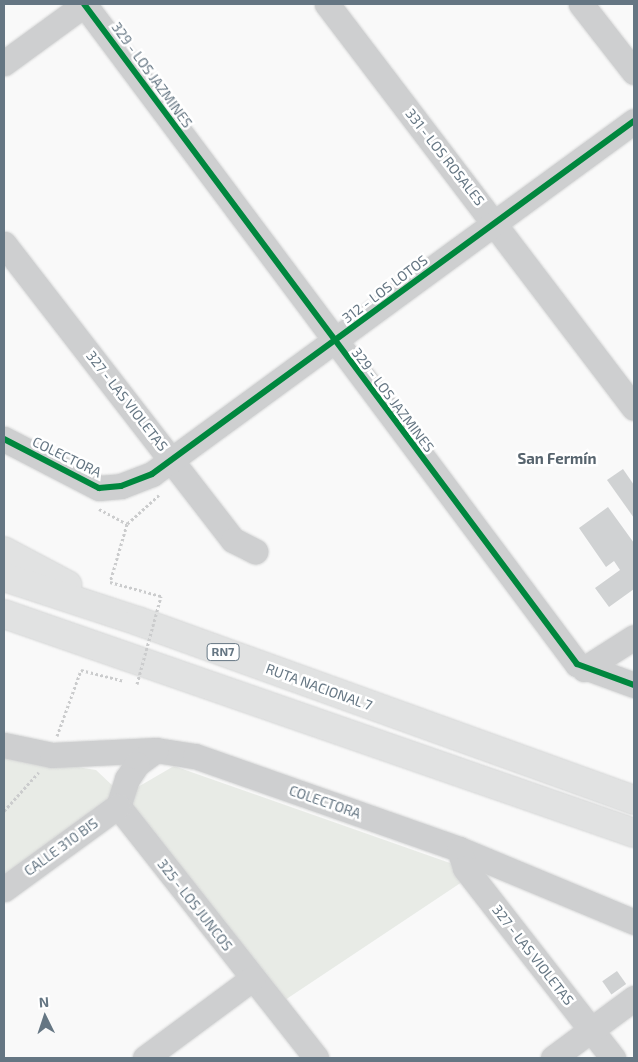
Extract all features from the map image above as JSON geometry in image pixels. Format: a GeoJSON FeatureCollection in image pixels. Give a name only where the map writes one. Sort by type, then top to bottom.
{"type":"FeatureCollection","features":[{"type":"Feature","properties":{"kind":"highway"},"geometry":{"type":"LineString","coordinates":[[4,551],[138,621]]}},
{"type":"Feature","properties":{"kind":"highway","name":"RUTA NACIONAL 7"},"geometry":{"type":"LineString","coordinates":[[4,577],[138,621],[634,800]]}},
{"type":"Feature","properties":{"kind":"highway","name":"RN7"},"geometry":{"type":"LineString","coordinates":[[4,614],[634,833]]}},
{"type":"Feature","properties":{"kind":"street"},"geometry":{"type":"LineString","coordinates":[[4,62],[84,4]]}},
{"type":"Feature","properties":{"kind":"street","name":"329 - LOS JAZMINES"},"geometry":{"type":"LineString","coordinates":[[84,4],[334,343],[584,669]]}},
{"type":"Feature","properties":{"kind":"street","name":"331 - LOS ROSALES"},"geometry":{"type":"LineString","coordinates":[[327,4],[496,223],[634,408]]}},
{"type":"Feature","properties":{"kind":"street"},"geometry":{"type":"LineString","coordinates":[[582,4],[634,72]]}},
{"type":"Feature","properties":{"kind":"street","name":"312 - LOS LOTOS"},"geometry":{"type":"LineString","coordinates":[[121,486],[152,474],[178,467],[334,343],[634,121]]}},
{"type":"Feature","properties":{"kind":"street","name":"327 - LAS VIOLETAS"},"geometry":{"type":"LineString","coordinates":[[4,244],[233,540],[255,551]]}},
{"type":"Feature","properties":{"kind":"street","name":"COLECTORA"},"geometry":{"type":"LineString","coordinates":[[4,439],[99,488],[121,486]]}},
{"type":"Feature","properties":{"kind":"street"},"geometry":{"type":"LineString","coordinates":[[584,669],[634,637]]}},
{"type":"Feature","properties":{"kind":"street"},"geometry":{"type":"LineString","coordinates":[[584,669],[634,685]]}},
{"type":"Feature","properties":{"kind":"street","name":"COLECTORA"},"geometry":{"type":"LineString","coordinates":[[4,745],[52,755],[156,750],[195,756],[459,849],[634,922]]}},
{"type":"Feature","properties":{"kind":"street"},"geometry":{"type":"LineString","coordinates":[[118,806],[126,779],[137,764],[156,750]]}},
{"type":"Feature","properties":{"kind":"street","name":"CALLE 310 BIS"},"geometry":{"type":"LineString","coordinates":[[4,889],[118,806]]}},
{"type":"Feature","properties":{"kind":"street","name":"325 - LOS JUNCOS"},"geometry":{"type":"LineString","coordinates":[[118,806],[316,1058]]}},
{"type":"Feature","properties":{"kind":"street","name":"327 - LAS VIOLETAS"},"geometry":{"type":"LineString","coordinates":[[459,849],[465,868],[613,1058]]}},
{"type":"Feature","properties":{"kind":"street"},"geometry":{"type":"LineString","coordinates":[[145,1058],[253,978]]}},
{"type":"Feature","properties":{"kind":"street"},"geometry":{"type":"LineString","coordinates":[[553,1058],[634,998]]}},
{"type":"Feature","properties":{"kind":"path"},"geometry":{"type":"LineString","coordinates":[[62,718],[81,670],[137,684],[161,596],[110,582],[127,524],[178,467]]}},
{"type":"Feature","properties":{"kind":"path"},"geometry":{"type":"LineString","coordinates":[[4,811],[52,755]]}},
{"type":"Feature","properties":{"kind":"shaded area"},"geometry":{"type":"Polygon","coordinates":[[[4,755],[96,770],[114,787],[119,798],[174,766],[450,863],[465,880],[282,1002],[119,799],[4,883],[4,755]]]}},
{"type":"Feature","properties":{"kind":"building"},"geometry":{"type":"Polygon","coordinates":[[[623,469],[634,485],[634,518],[607,480],[623,469]]]}},
{"type":"Feature","properties":{"kind":"building"},"geometry":{"type":"Polygon","coordinates":[[[608,507],[634,543],[634,589],[609,607],[595,588],[620,570],[614,561],[606,567],[579,528],[608,507]]]}},
{"type":"Feature","properties":{"kind":"building"},"geometry":{"type":"Polygon","coordinates":[[[617,971],[626,984],[611,994],[602,981],[617,971]]]}},
{"type":"Feature","properties":{"kind":"cycle path"},"geometry":{"type":"LineString","coordinates":[[84,4],[577,664],[634,685]]}},
{"type":"Feature","properties":{"kind":"cycle path"},"geometry":{"type":"LineString","coordinates":[[4,439],[99,488],[121,486],[152,474],[634,121]]}},
{"type":"Feature","properties":{"kind":"district","name":"San Fermín"},"geometry":{"type":"Point","coordinates":[557,459]}}]}
